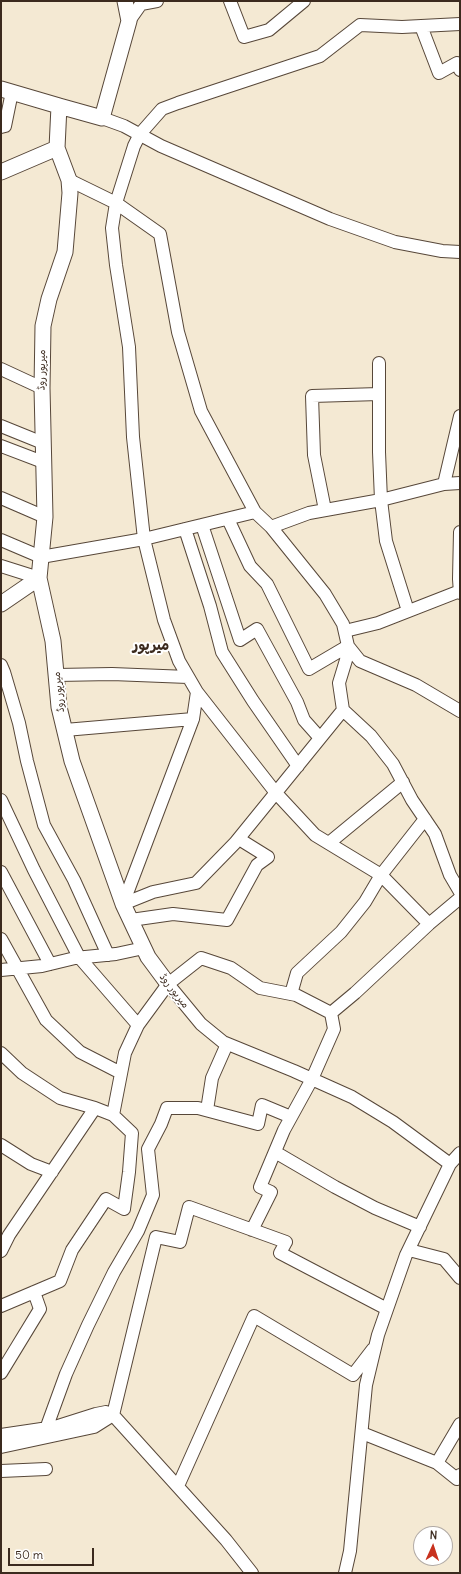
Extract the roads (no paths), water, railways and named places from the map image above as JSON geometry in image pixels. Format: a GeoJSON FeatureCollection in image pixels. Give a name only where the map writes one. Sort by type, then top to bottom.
{"type":"FeatureCollection","features":[{"type":"Feature","properties":{"kind":"street"},"geometry":{"type":"LineString","coordinates":[[125,1],[129,21]]}},
{"type":"Feature","properties":{"kind":"street"},"geometry":{"type":"LineString","coordinates":[[102,118],[129,21],[141,4],[157,1]]}},
{"type":"Feature","properties":{"kind":"street"},"geometry":{"type":"LineString","coordinates":[[230,1],[244,37],[269,30],[304,1]]}},
{"type":"Feature","properties":{"kind":"street"},"geometry":{"type":"LineString","coordinates":[[429,924],[381,875],[315,835],[276,793],[197,692],[179,661],[164,620],[144,539],[133,437],[129,347],[116,265],[112,228],[116,203],[134,146],[140,134],[162,109],[178,102],[320,56],[360,25],[421,26],[460,24]]}},
{"type":"Feature","properties":{"kind":"street"},"geometry":{"type":"LineString","coordinates":[[421,26],[439,73],[457,63],[460,70]]}},
{"type":"Feature","properties":{"kind":"street"},"geometry":{"type":"LineString","coordinates":[[1,127],[5,126],[7,91],[102,118],[124,126],[161,146],[330,219],[395,242],[442,251],[460,252]]}},
{"type":"Feature","properties":{"kind":"street","name":"میرپور روڈ"},"geometry":{"type":"LineString","coordinates":[[59,106],[57,148],[69,180],[70,192],[65,252],[49,300],[43,326],[42,388],[45,517],[39,578],[53,641],[59,707],[72,761],[123,904],[148,957],[201,1024],[227,1044],[352,1097],[393,1122],[450,1164]]}},
{"type":"Feature","properties":{"kind":"street"},"geometry":{"type":"LineString","coordinates":[[1,172],[57,148]]}},
{"type":"Feature","properties":{"kind":"street"},"geometry":{"type":"LineString","coordinates":[[69,180],[116,203],[160,234],[178,332],[201,411],[255,512],[271,527],[325,594],[343,624],[348,646],[346,660],[339,683],[343,710],[371,736],[393,764],[424,819],[435,834],[450,875],[460,892]]}},
{"type":"Feature","properties":{"kind":"street"},"geometry":{"type":"LineString","coordinates":[[379,363],[380,500],[386,541],[408,611]]}},
{"type":"Feature","properties":{"kind":"street"},"geometry":{"type":"LineString","coordinates":[[1,370],[42,388]]}},
{"type":"Feature","properties":{"kind":"street"},"geometry":{"type":"LineString","coordinates":[[325,510],[314,455],[312,396],[379,394]]}},
{"type":"Feature","properties":{"kind":"street"},"geometry":{"type":"LineString","coordinates":[[444,484],[460,416]]}},
{"type":"Feature","properties":{"kind":"street"},"geometry":{"type":"LineString","coordinates":[[1,426],[43,443]]}},
{"type":"Feature","properties":{"kind":"street"},"geometry":{"type":"LineString","coordinates":[[1,446],[43,462]]}},
{"type":"Feature","properties":{"kind":"street"},"geometry":{"type":"LineString","coordinates":[[271,527],[309,513],[380,500],[444,484],[460,483]]}},
{"type":"Feature","properties":{"kind":"street"},"geometry":{"type":"LineString","coordinates":[[1,498],[45,517]]}},
{"type":"Feature","properties":{"kind":"street"},"geometry":{"type":"LineString","coordinates":[[1,540],[41,557],[144,539],[255,512]]}},
{"type":"Feature","properties":{"kind":"street"},"geometry":{"type":"LineString","coordinates":[[228,519],[250,566],[267,584],[309,669],[348,646]]}},
{"type":"Feature","properties":{"kind":"street"},"geometry":{"type":"LineString","coordinates":[[202,525],[240,640],[257,629],[297,702],[304,720],[320,738]]}},
{"type":"Feature","properties":{"kind":"street"},"geometry":{"type":"LineString","coordinates":[[185,529],[210,606],[222,652],[253,701],[298,766]]}},
{"type":"Feature","properties":{"kind":"street"},"geometry":{"type":"LineString","coordinates":[[345,630],[378,623],[460,592],[460,532]]}},
{"type":"Feature","properties":{"kind":"street"},"geometry":{"type":"LineString","coordinates":[[1,566],[39,578]]}},
{"type":"Feature","properties":{"kind":"street"},"geometry":{"type":"LineString","coordinates":[[1,604],[39,578]]}},
{"type":"Feature","properties":{"kind":"street"},"geometry":{"type":"LineString","coordinates":[[348,646],[360,661],[416,685],[460,711]]}},
{"type":"Feature","properties":{"kind":"street"},"geometry":{"type":"LineString","coordinates":[[1,665],[19,723],[27,761],[44,825],[74,880],[108,955]]}},
{"type":"Feature","properties":{"kind":"street"},"geometry":{"type":"LineString","coordinates":[[57,675],[112,674],[188,677]]}},
{"type":"Feature","properties":{"kind":"street"},"geometry":{"type":"LineString","coordinates":[[123,904],[193,719],[197,692]]}},
{"type":"Feature","properties":{"kind":"street"},"geometry":{"type":"LineString","coordinates":[[123,904],[153,892],[196,883],[239,839],[343,710]]}},
{"type":"Feature","properties":{"kind":"street"},"geometry":{"type":"LineString","coordinates":[[65,730],[193,719]]}},
{"type":"Feature","properties":{"kind":"street"},"geometry":{"type":"LineString","coordinates":[[329,843],[403,782]]}},
{"type":"Feature","properties":{"kind":"street"},"geometry":{"type":"LineString","coordinates":[[1,800],[34,870],[79,957],[138,1025]]}},
{"type":"Feature","properties":{"kind":"street"},"geometry":{"type":"LineString","coordinates":[[291,994],[297,973],[341,932],[365,902],[381,875],[424,819]]}},
{"type":"Feature","properties":{"kind":"street"},"geometry":{"type":"LineString","coordinates":[[131,920],[173,914],[227,920],[257,865],[268,857],[239,839]]}},
{"type":"Feature","properties":{"kind":"street"},"geometry":{"type":"LineString","coordinates":[[1,872],[50,964]]}},
{"type":"Feature","properties":{"kind":"street"},"geometry":{"type":"LineString","coordinates":[[331,1013],[355,993],[429,924],[460,898]]}},
{"type":"Feature","properties":{"kind":"street"},"geometry":{"type":"LineString","coordinates":[[1,939],[46,1020],[80,1052],[122,1073]]}},
{"type":"Feature","properties":{"kind":"street"},"geometry":{"type":"LineString","coordinates":[[1,970],[50,964],[79,957],[108,955],[144,948]]}},
{"type":"Feature","properties":{"kind":"street"},"geometry":{"type":"LineString","coordinates":[[113,1115],[125,1053],[138,1025],[168,984],[201,958],[231,968],[260,988],[296,995],[331,1013]]}},
{"type":"Feature","properties":{"kind":"street"},"geometry":{"type":"LineString","coordinates":[[252,1230],[271,1192],[260,1187],[291,1117],[312,1079],[334,1029],[331,1013]]}},
{"type":"Feature","properties":{"kind":"street"},"geometry":{"type":"LineString","coordinates":[[207,1110],[212,1078],[227,1044]]}},
{"type":"Feature","properties":{"kind":"street"},"geometry":{"type":"LineString","coordinates":[[1,1053],[22,1073],[60,1098],[113,1115],[132,1133],[124,1209],[106,1198],[72,1250],[60,1280],[1,1306]]}},
{"type":"Feature","properties":{"kind":"street"},"geometry":{"type":"LineString","coordinates":[[46,1429],[66,1374],[88,1325],[114,1272],[138,1231],[153,1195],[148,1149],[161,1124],[166,1108],[198,1108],[258,1124],[262,1105],[291,1117]]}},
{"type":"Feature","properties":{"kind":"street"},"geometry":{"type":"LineString","coordinates":[[1,1251],[9,1235],[95,1108]]}},
{"type":"Feature","properties":{"kind":"street"},"geometry":{"type":"LineString","coordinates":[[1,1145],[31,1164],[52,1172]]}},
{"type":"Feature","properties":{"kind":"street"},"geometry":{"type":"LineString","coordinates":[[275,1152],[335,1187],[375,1208],[420,1227]]}},
{"type":"Feature","properties":{"kind":"street"},"geometry":{"type":"LineString","coordinates":[[345,1573],[350,1551],[366,1385],[378,1335],[409,1250],[450,1164],[460,1153]]}},
{"type":"Feature","properties":{"kind":"street"},"geometry":{"type":"LineString","coordinates":[[1,1447],[94,1427],[113,1415],[156,1237],[180,1242],[189,1208],[286,1242],[280,1253],[387,1309]]}},
{"type":"Feature","properties":{"kind":"street"},"geometry":{"type":"LineString","coordinates":[[409,1250],[444,1259],[460,1278]]}},
{"type":"Feature","properties":{"kind":"street"},"geometry":{"type":"LineString","coordinates":[[1,1373],[40,1308],[34,1292]]}},
{"type":"Feature","properties":{"kind":"street"},"geometry":{"type":"LineString","coordinates":[[178,1486],[254,1316],[353,1375],[375,1346]]}},
{"type":"Feature","properties":{"kind":"street"},"geometry":{"type":"LineString","coordinates":[[1,1435],[56,1427],[106,1412],[113,1415],[226,1540],[252,1573]]}},
{"type":"Feature","properties":{"kind":"street"},"geometry":{"type":"LineString","coordinates":[[437,1463],[460,1424]]}},
{"type":"Feature","properties":{"kind":"street"},"geometry":{"type":"LineString","coordinates":[[362,1433],[437,1463],[457,1479],[460,1475]]}},
{"type":"Feature","properties":{"kind":"street"},"geometry":{"type":"LineString","coordinates":[[1,1471],[46,1469]]}},
{"type":"Feature","properties":{"kind":"district","name":"میرپور"},"geometry":{"type":"Point","coordinates":[151,646]}}]}
